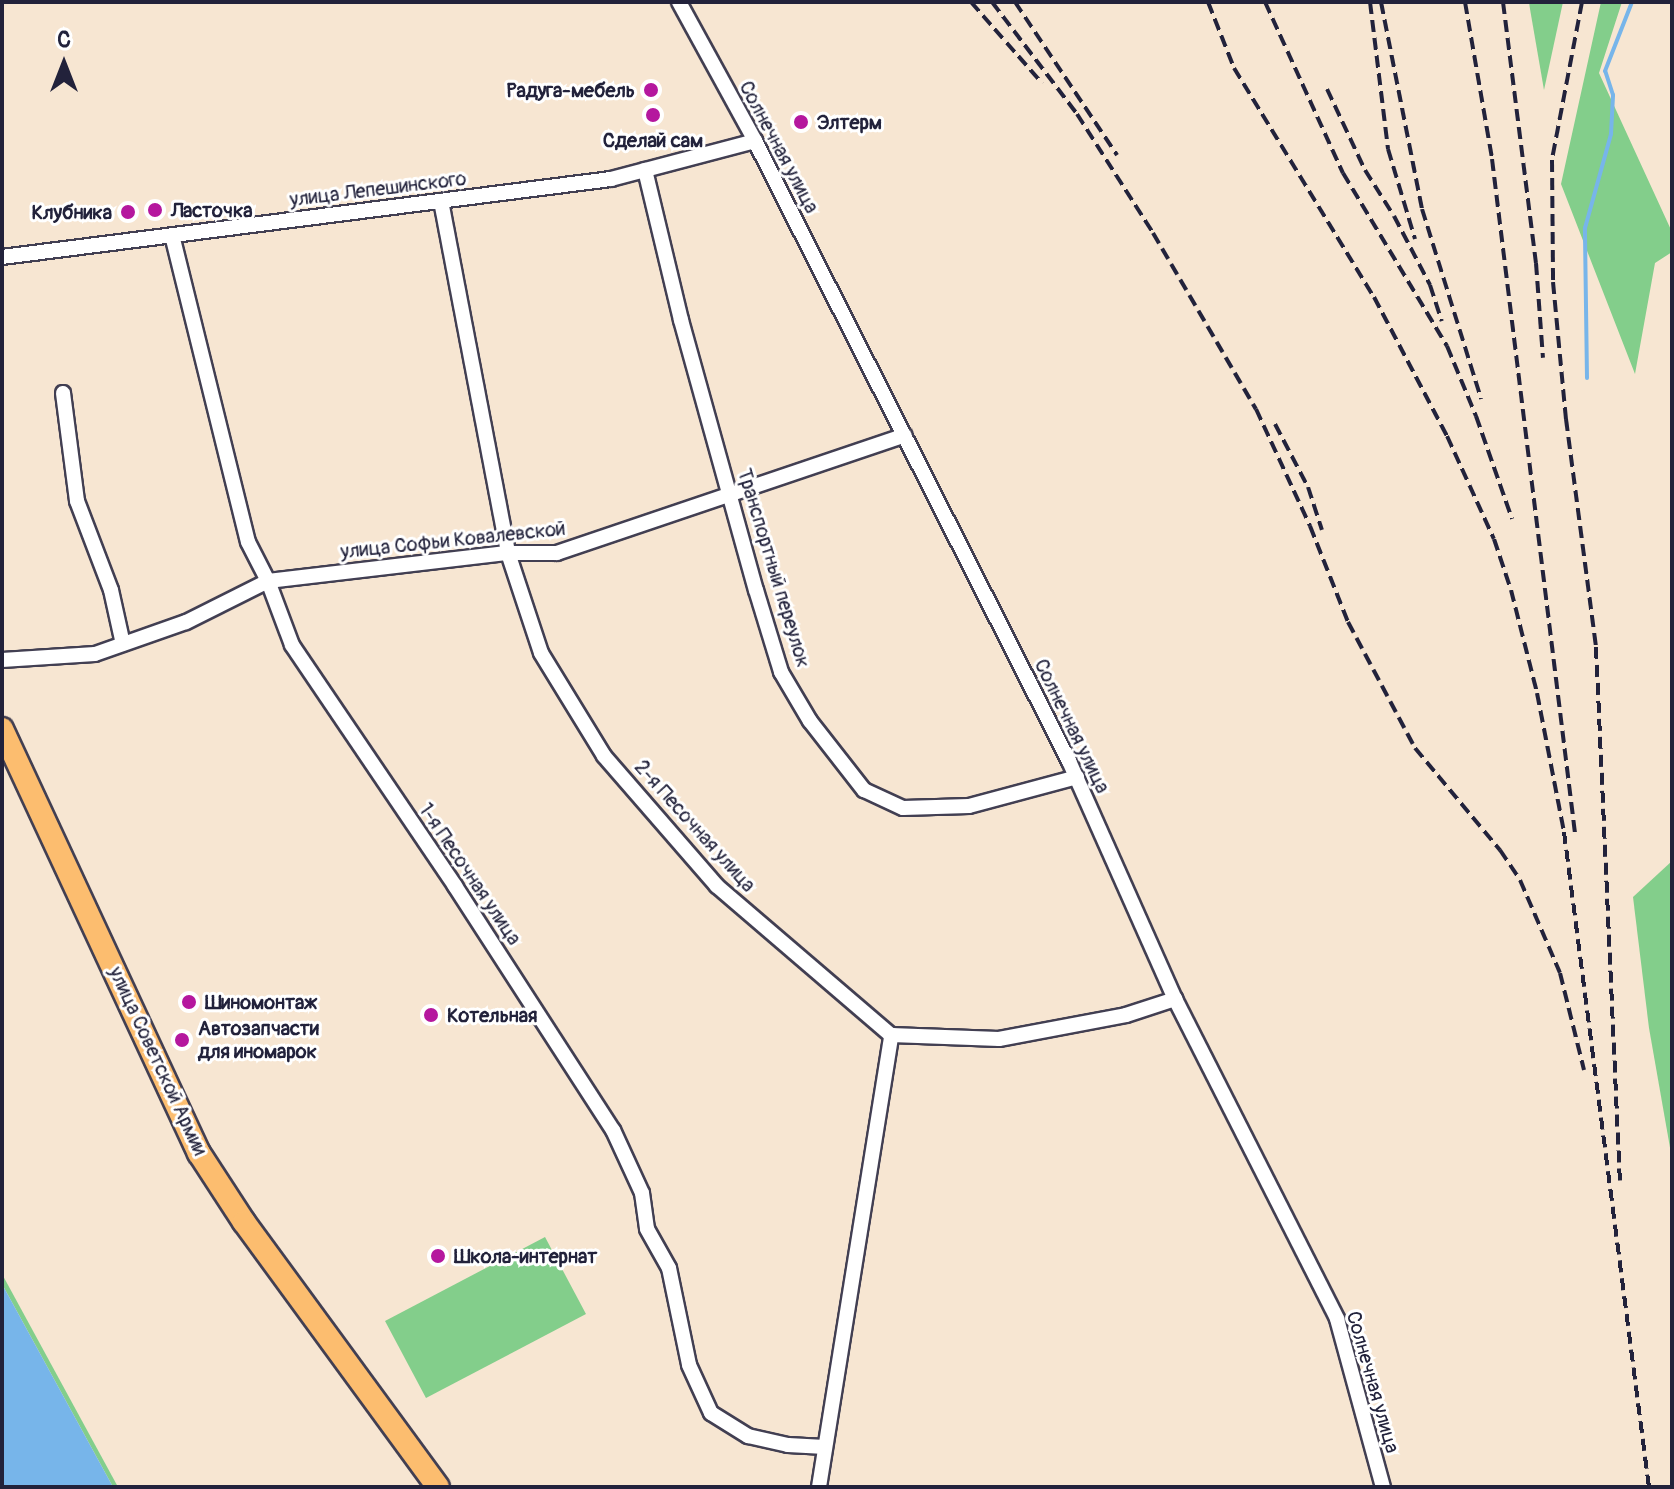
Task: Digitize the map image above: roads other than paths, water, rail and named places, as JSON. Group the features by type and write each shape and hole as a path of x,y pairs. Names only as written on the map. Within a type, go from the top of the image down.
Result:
{"main road":[{"name":"улица Советской Армии","path":"2,729 199,1153 244,1222 438,1487"}],"street":[{"name":"Солнечная улица","path":"679,2 755,141 1077,777 1175,999 1337,1319 1383,1487"},
{"name":"улица Лепешинского","path":"2,257 611,179 755,141"},
{"name":"Транспортный переулок","path":"645,170 681,320 781,672 810,721 864,790 903,808 969,806 1077,777"},
{"name":"2-я Песочная улица","path":"441,201 508,553 541,653 604,756 717,886 891,1035"},
{"name":"1-я Песочная улица","path":"172,235 248,542 268,581 292,645 451,879 613,1130 642,1193 647,1229 669,1268 689,1365 711,1413 748,1436 788,1445 825,1447"},
{"path":"63,393 77,501 111,590 123,644"},
{"name":"улица Софьи Ковалевской","path":"2,660 95,654 186,622 268,581 508,553 557,553 905,435"},
{"path":"819,1487 891,1035 999,1039 1126,1015 1175,999"}],"water":[{"path":"2,1284 113,1487 2,1487"}],"waterway":[{"path":"1587,378 1585,228 1611,134 1613,95 1605,71 1632,2"}],"railway":[{"path":"971,2 1042,83"},
{"path":"992,2 1077,114 1153,233 1256,409 1310,526 1348,622 1415,748 1500,850 1520,880 1560,973 1584,1070"},
{"path":"1015,2 1117,155"},
{"path":"1208,2 1234,68 1374,297 1447,436 1494,539 1511,590 1537,693 1564,832 1649,1487"},
{"path":"1265,2 1343,173 1447,346 1476,416 1512,519"},
{"path":"1370,2 1388,149 1415,239"},
{"path":"1381,2 1422,209 1481,399"},
{"path":"1465,2 1492,159 1575,833"},
{"path":"1503,2 1536,263 1543,358"},
{"path":"1582,2 1552,160 1553,282 1566,419 1596,647 1620,1184"},
{"path":"1327,89 1365,170 1394,216 1430,285 1442,321"},
{"path":"1275,424 1308,487 1322,530"}],"place":[{"name":"Радуга-мебель","path":"651,90"},
{"name":"Сделай сам","path":"653,115"},
{"name":"Элтерм","path":"801,122"},
{"name":"Ласточка","path":"155,210"},
{"name":"Клубника","path":"128,212"},
{"name":"Шиномонтаж","path":"189,1002"},
{"name":"Котельная","path":"431,1015"},
{"name":"Автозапчасти для иномарок","path":"182,1040"},
{"name":"Школа-интернат","path":"438,1256"}]}
